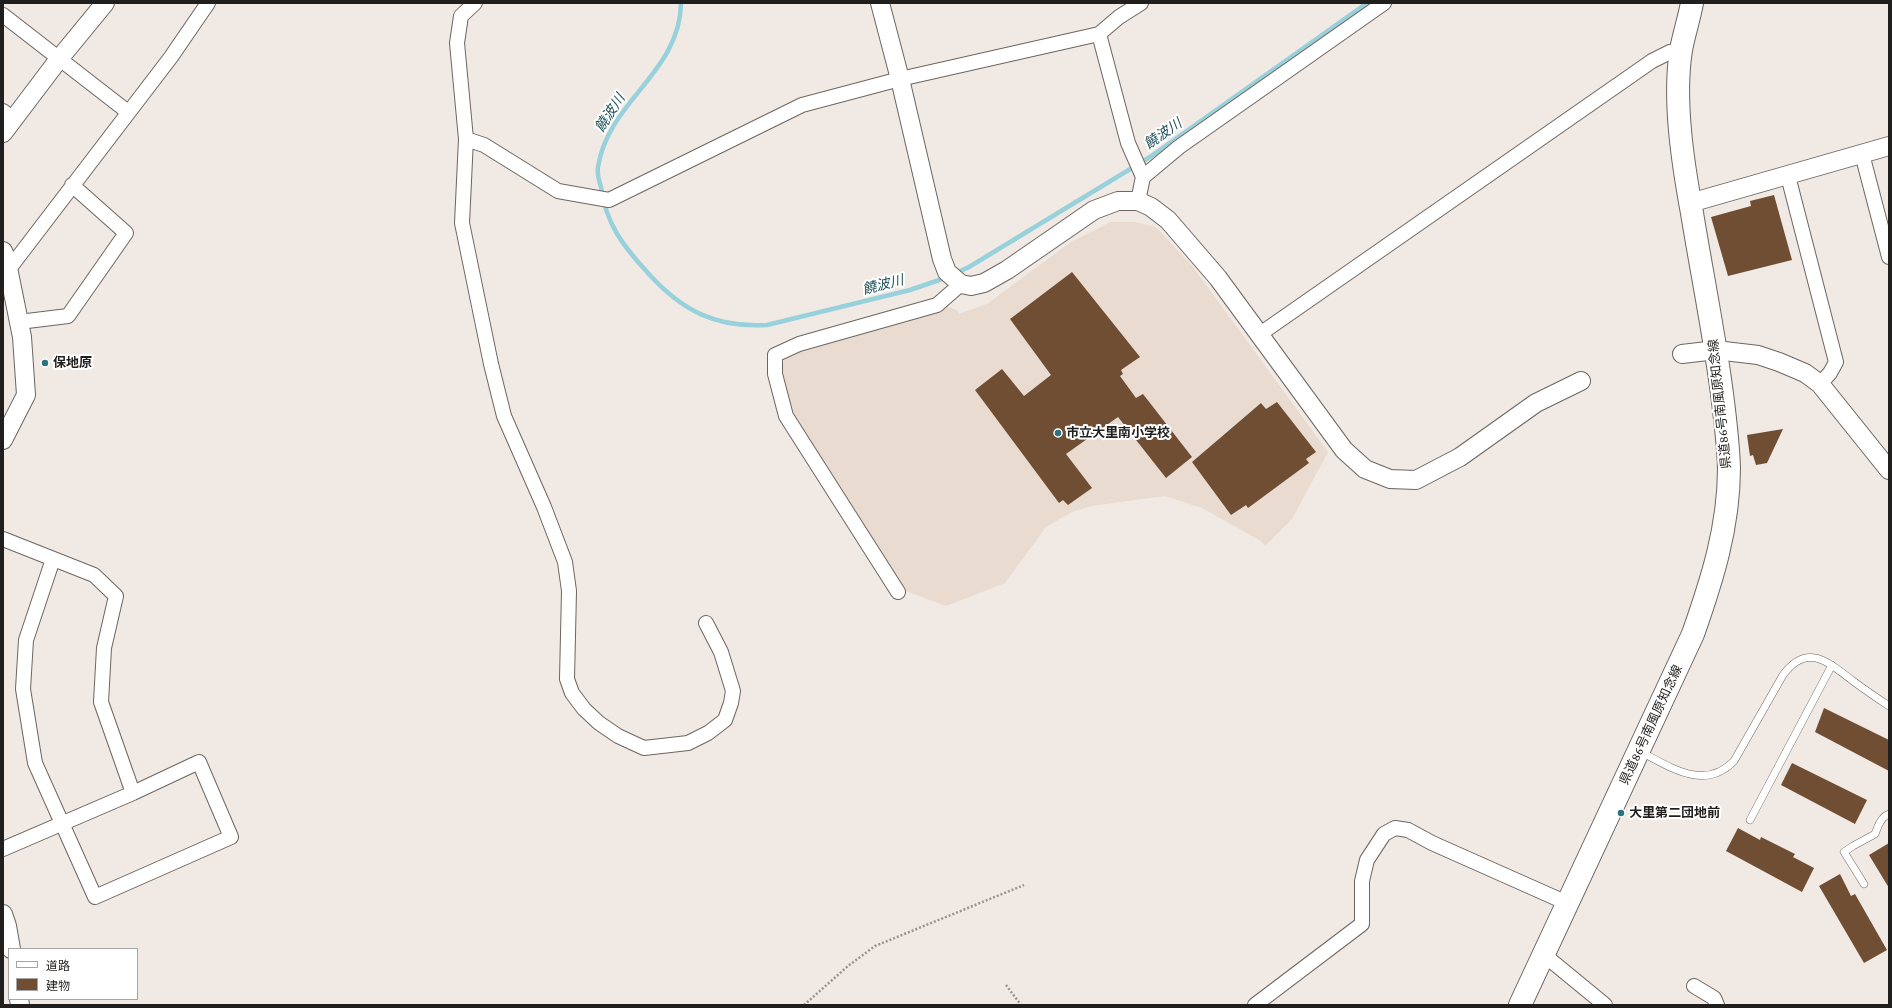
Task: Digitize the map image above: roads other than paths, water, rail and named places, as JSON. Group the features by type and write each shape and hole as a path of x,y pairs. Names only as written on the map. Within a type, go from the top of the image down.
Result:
{"main road":[{"name":"県道86号南風原知念線","path":"1520,1005 1693,634 1717,565 1724,522 1729,468 1726,431 1716,350 1690,204 1680,125 1679,88 1681,51 1692,3"}],"street":[{"path":"6,121 105,3"},
{"path":"8,269 171,57 208,3"},
{"path":"475,3 461,16 457,43 466,139 462,223 491,364 504,416 544,507 564,562 570,591 567,679 572,693 584,709 599,723 618,736 644,748 688,743 708,733 725,720 731,703 733,691 721,652 706,623"},
{"path":"880,3 900,79 942,259 947,272 961,284 971,286 984,283 1007,270 1094,210 1118,201 1138,201 1151,207 1168,220 1218,278 1344,450 1365,469 1390,479 1416,480 1460,457 1536,403 1581,381"},
{"path":"466,139 484,145 558,191 609,200 802,105 900,79 1099,34 1141,3"},
{"path":"1141,172 1384,3"},
{"path":"3,15 128,112"},
{"path":"1099,34 1128,143 1141,172 1138,201"},
{"path":"1260,334 1652,61 1670,52 1681,51"},
{"path":"1690,204 1889,146"},
{"path":"1862,154 1889,258"},
{"path":"1788,176 1836,362 1830,373 1820,384"},
{"path":"19,322 68,316 126,233 72,185"},
{"path":"3,251 22,337 26,395 3,440"},
{"path":"898,592 786,416 775,374 775,355 800,344 937,305 961,284"},
{"path":"1682,354 1716,350 1758,355 1805,373 1820,384 1889,470"},
{"path":"3,539 94,575 116,596 104,648 101,702 133,793"},
{"path":"3,849 62,824 133,793 200,762 231,837 95,897 62,824 35,763 23,689 26,640 53,559"},
{"path":"1255,1005 1362,924 1362,881 1367,860 1384,834 1395,828 1408,830 1432,843 1567,904"},
{"path":"3,914 7,926 11,948"},
{"path":"1544,954 1605,1005"},
{"path":"1694,986 1714,998 1717,1005"}],"lane":[{"path":"1639,751 1693,776 1717,774 1727,768 1734,761 1770,695 1790,665 1800,658 1811,657 1823,659 1889,706"},
{"path":"1750,820 1832,665"},
{"path":"1864,884 1844,852 1875,834 1879,824 1885,816 1889,814"}],"waterway":[{"name":"饒波川","path":"681,3 678,27 669,49 657,68 615,123 604,144 598,167 603,200 611,223 623,244 648,273 674,298 687,307 716,320 749,325 767,325 910,290 948,277"},
{"name":"饒波川","path":"954,274 969,267 1150,157 1367,3"}],"place":[{"name":"保地原","path":"45,363"},
{"name":"市立大里南小学校","path":"1058,433"},
{"name":"大里第二団地前","path":"1621,813"}]}
